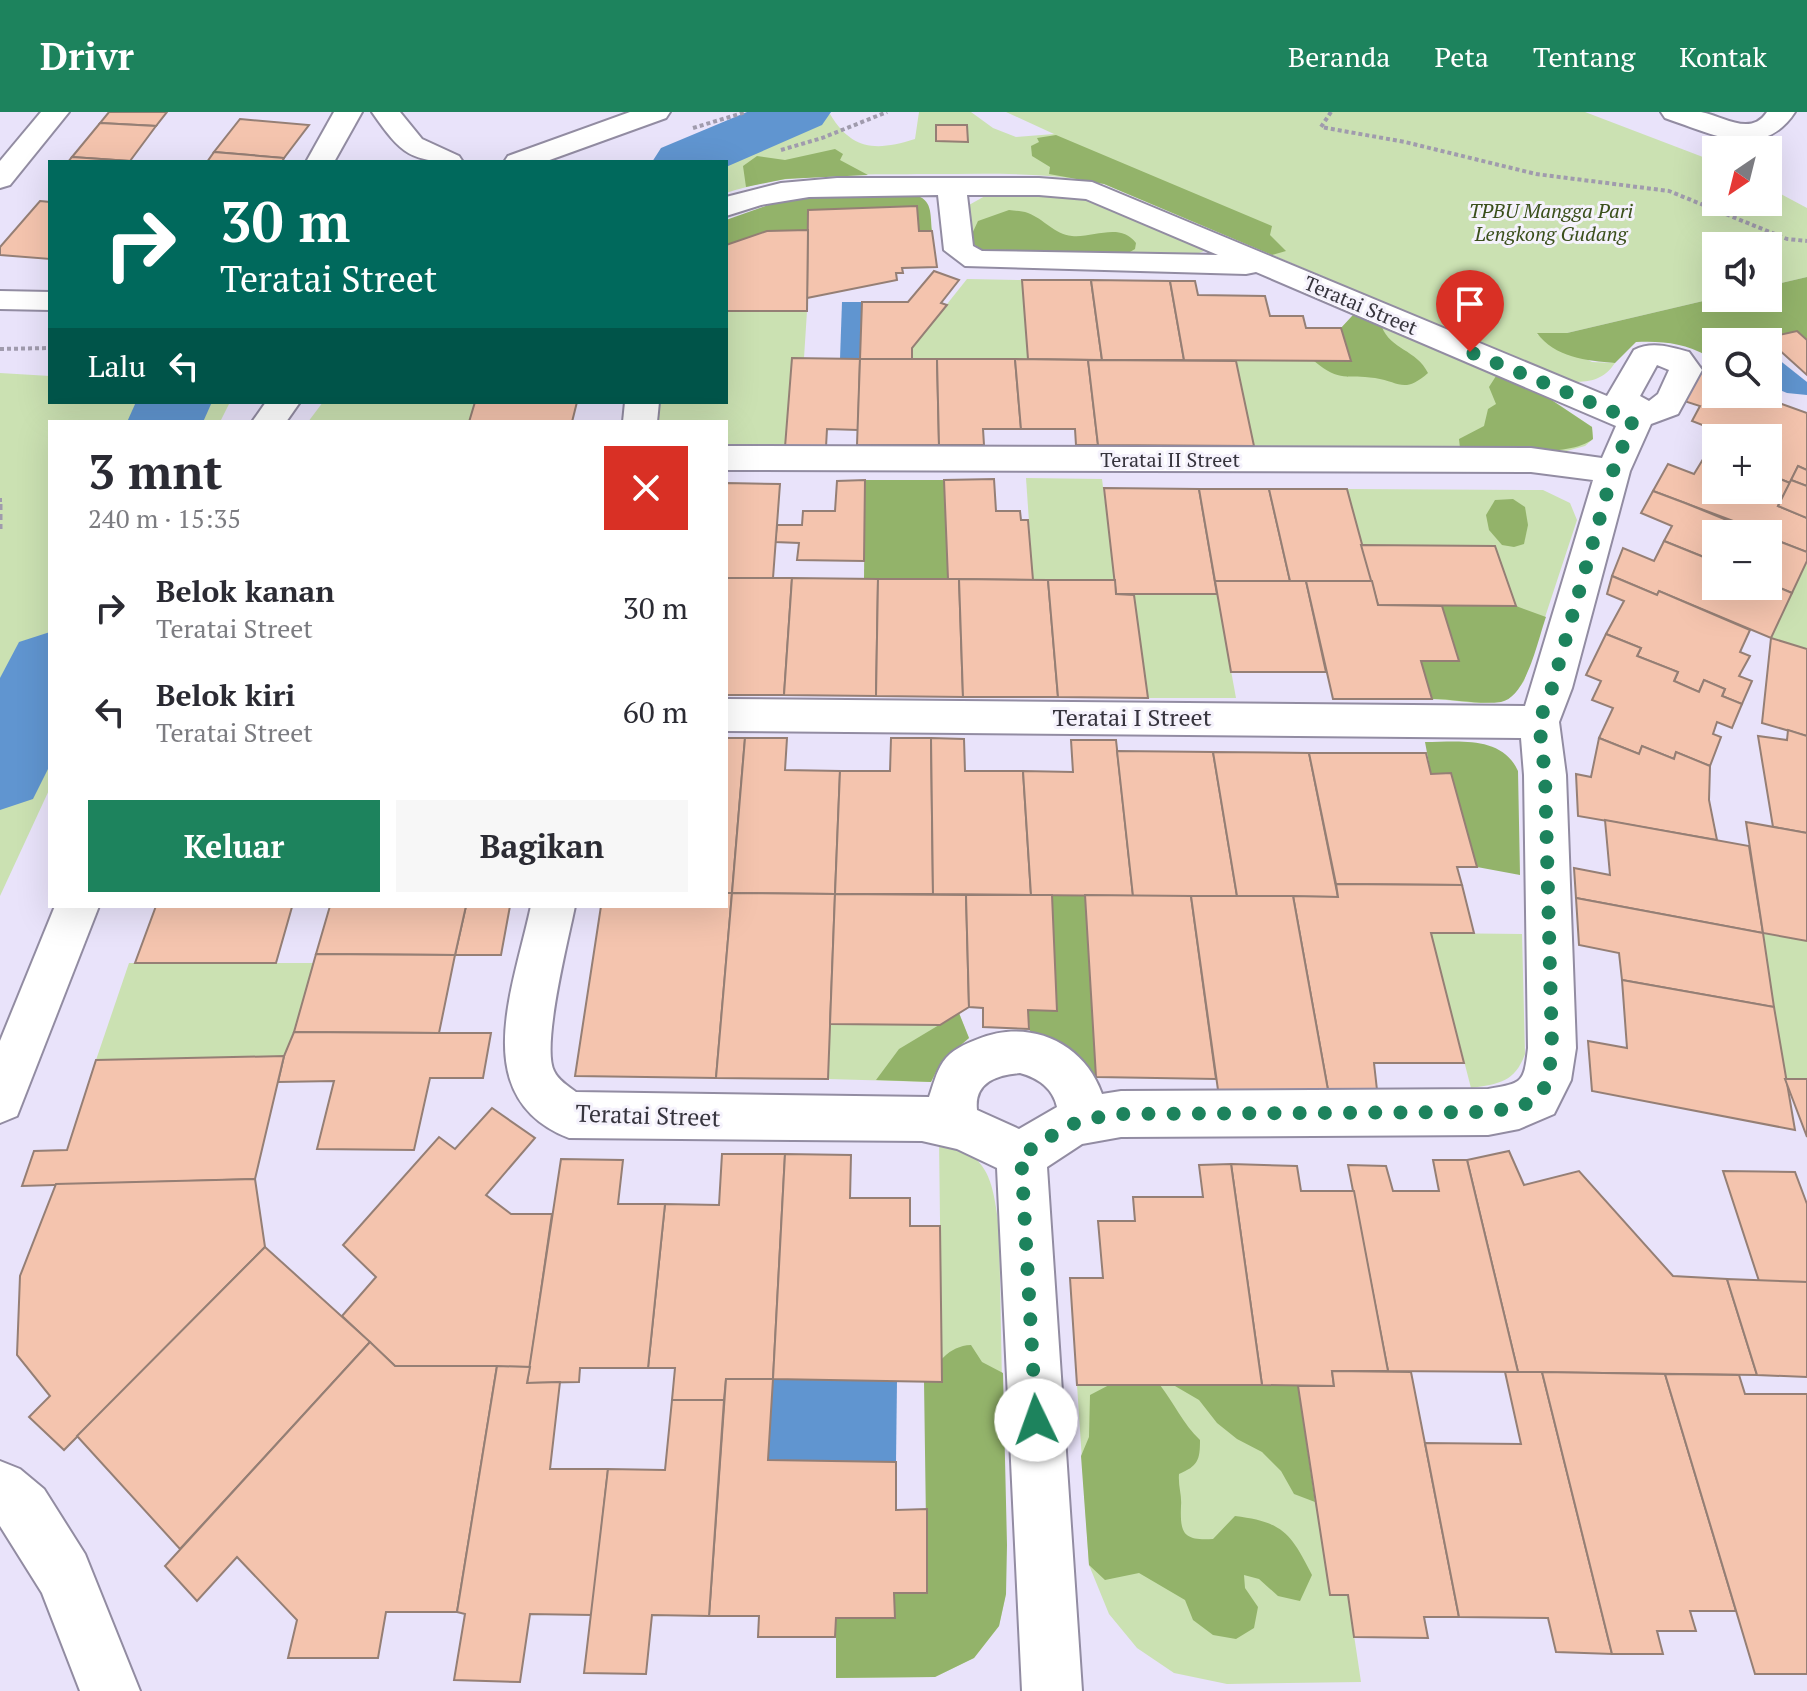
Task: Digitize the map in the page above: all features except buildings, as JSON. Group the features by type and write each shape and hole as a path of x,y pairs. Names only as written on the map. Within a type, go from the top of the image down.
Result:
{"street":[{"path":"0,179 55,112"},
{"path":"321,160 348,112"},
{"path":"386,112 412,145 445,160"},
{"path":"524,160 656,112"},
{"path":"1675,112 1744,133 1762,132 1776,124 1781,112"},
{"name":"Teratai Street","path":"553,908 527,1043 528,1069 549,1103 569,1115 922,1118 955,1125 1021,1154 1038,1147 1061,1129 1084,1120 1121,1114 1488,1112 1529,1105 1543,1093 1548,1079 1552,1048 1545,775 1539,722 1552,688 1613,471 1637,415 1092,191 1040,185 791,190 728,206"},
{"name":"Teratai Street","path":"951,187 959,250 976,260 1267,265"},
{"path":"0,300 48,301"},
{"name":"Teratai II Street","path":"728,458 1531,460 1613,471"},
{"name":"Teratai I Street","path":"728,715 1539,722"},
{"path":"0,1100 76,908"},
{"path":"955,1125 952,1101 956,1087 966,1072 995,1052 1016,1051 1037,1054 1057,1064 1074,1080 1084,1120"},
{"path":"1021,1154 1052,1691"},
{"path":"0,1489 24,1509 64,1575 110,1691"}],"path":[{"path":"781,150 822,138 887,112"},
{"path":"1331,112 1321,127 1405,142 1536,174 1669,191 1787,239 1807,241"},
{"path":"0,349 48,348"},
{"path":"0,498 0,529"}],"green space":[{"name":"TPBU Mangga Pari Lengkong Gudang","path":"919,112 971,112 993,128 1016,137 1054,134 1006,112 1585,112 1702,157 1702,216 1782,216 1782,195 1807,208 1807,277 1782,283 1782,232 1702,232 1702,301 1567,333 1537,334 1592,362 1615,363 1597,378 1573,382 1104,184 1016,174 851,175 775,181 728,192 728,160 719,160 830,114 847,135 866,145 915,139"},
{"path":"1056,135 1272,226 1270,235 1286,251 1272,255 1104,184 1049,174 1050,167 1032,156 1031,146 1039,142 1037,138"},
{"path":"835,149 843,154 840,160 868,175 785,179 746,187 743,166 757,156 785,160"},
{"path":"914,195 928,204 932,231 919,231 917,206 809,210 808,230 767,231 728,244 728,219 788,198"},
{"path":"985,196 1072,196 1095,200 1207,250 1194,255 1001,255 972,243 969,205"},
{"path":"1009,210 1028,213 1066,235 1122,233 1136,243 1135,249 1125,255 983,251 972,243 971,236 978,221"},
{"path":"1807,277 1807,340 1797,331 1782,335 1782,328 1702,328 1702,353 1673,344 1636,342 1615,363 1562,353 1537,333 1567,333 1702,301 1702,312 1782,312 1782,283"},
{"path":"967,279 1022,280 1028,359 912,359 912,348"},
{"path":"728,311 807,311 804,358 792,359 785,447 728,447 728,420 657,420 659,404 728,404"},
{"path":"1353,315 1550,399 1592,427 1593,439 1585,446 1563,452 1254,446 1236,361 1350,361 1341,328"},
{"path":"1353,315 1382,327 1391,340 1417,359 1428,373 1413,383 1402,385 1375,378 1338,375 1314,361 1351,361 1341,328"},
{"path":"0,373 48,376 48,404 229,404 221,420 48,420 48,792 0,896"},
{"path":"1496,376 1550,399 1592,427 1593,439 1582,445 1549,451 1460,448 1459,439 1484,426 1488,409 1496,404 1489,387"},
{"path":"322,404 474,404 470,420 310,420"},
{"path":"1026,478 1102,479 1115,580 1033,580"},
{"path":"865,480 944,480 948,579 864,579"},
{"path":"1347,489 1543,490 1570,503 1577,520 1524,681 1515,691 1505,698 1483,703 1432,699 1421,661 1459,661 1442,606 1516,606 1361,545"},
{"path":"1513,499 1525,507 1528,525 1524,544 1514,547 1502,545 1489,530 1486,515 1495,500"},
{"path":"1807,564 1807,649 1771,638"},
{"path":"1217,594 1236,698 1148,698 1134,595"},
{"path":"1442,606 1516,606 1546,617 1525,679 1510,698 1493,703 1432,699 1421,661 1459,661"},
{"path":"1425,742 1478,743 1501,751 1511,759 1518,771 1520,875 1477,867 1451,774 1431,774"},
{"path":"1052,895 1085,895 1096,1077 1066,1051 1030,1033 1028,1010 1057,1010"},
{"path":"1431,933 1522,934 1525,1054 1516,1071 1505,1080 1471,1088"},
{"path":"1763,933 1807,941 1807,1079 1785,1079"},
{"path":"129,963 314,963 284,1056 96,1060"},
{"path":"959,1013 969,1038 941,1062 931,1082 828,1079 830,1024 940,1025"},
{"path":"959,1013 969,1038 941,1062 931,1082 876,1080 899,1049"},
{"path":"939,1139 969,1153 986,1171 999,1226 1006,1594 999,1626 974,1658 935,1677 836,1678 894,1618 927,1593 927,1509 942,1381"},
{"path":"971,1345 982,1362 1003,1373 1007,1545 1006,1594 999,1626 974,1658 935,1677 836,1678 836,1618 895,1617 894,1593 927,1593 924,1381 950,1352"},
{"path":"1111,1384 1160,1385 1200,1440 1197,1462 1179,1474 1181,1523 1185,1533 1189,1537 1213,1539 1235,1516 1275,1526 1298,1549 1312,1575 1300,1601 1278,1596 1259,1579 1244,1575 1245,1588 1258,1607 1254,1628 1236,1639 1213,1635 1193,1620 1185,1600 1139,1573 1105,1580 1089,1565 1081,1456 1089,1437 1090,1395"},
{"path":"1077,1385 1298,1386 1330,1595 1348,1595 1361,1682 1227,1684 1174,1673 1137,1648 1109,1614 1089,1565"},
{"path":"1175,1386 1298,1386 1315,1502 1294,1494 1281,1471 1262,1452 1237,1439 1217,1423 1199,1400"}],"water":[{"path":"842,302 862,302 860,359 840,359"},
{"path":"1782,362 1807,382 1807,395 1782,391"},
{"path":"773,1379 897,1381 896,1462 768,1460"}],"waterway":[{"path":"689,160 800,112"},
{"path":"166,420 173,404"},
{"path":"0,772 48,670"}],"route":[{"path":"1036,1420 1021,1154 1038,1147 1061,1129 1084,1120 1121,1114 1488,1112 1529,1105 1543,1093 1552,1048 1545,775 1539,722 1552,688 1613,471 1633,420 1470,352"}]}
